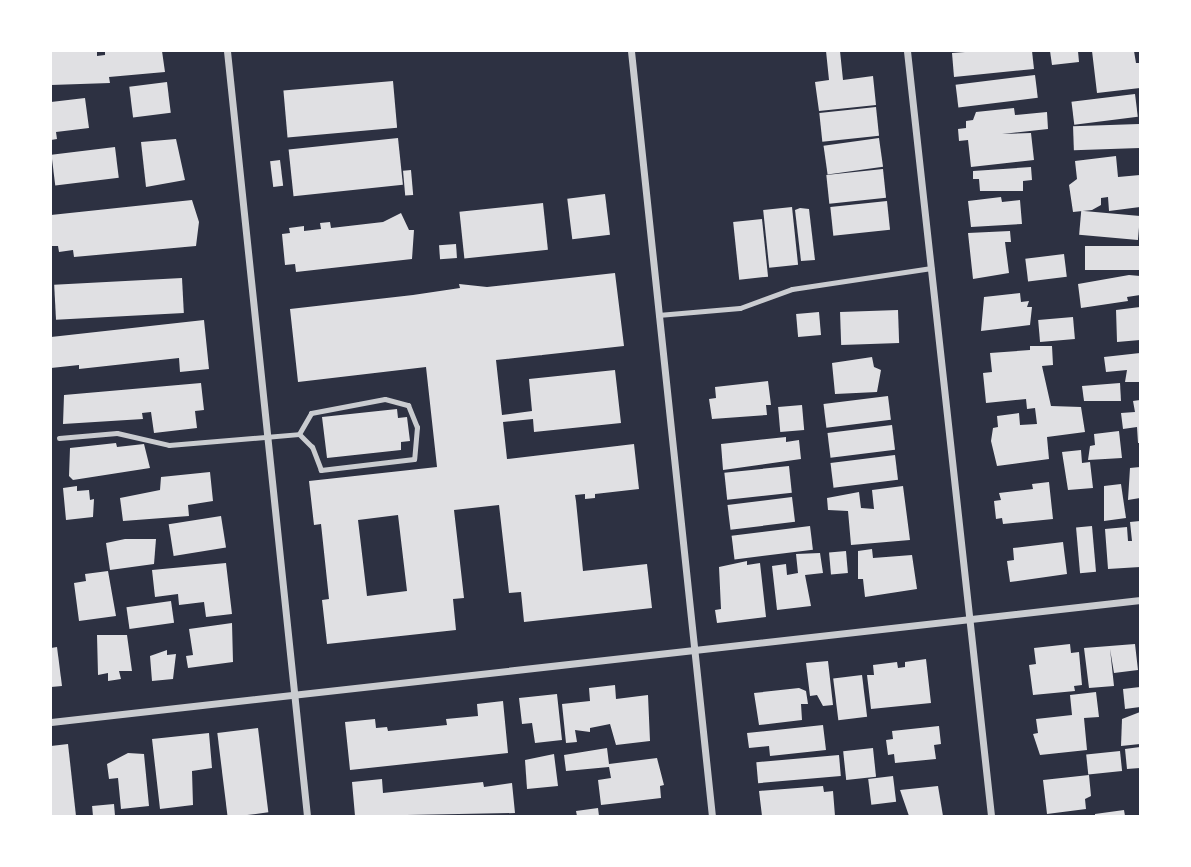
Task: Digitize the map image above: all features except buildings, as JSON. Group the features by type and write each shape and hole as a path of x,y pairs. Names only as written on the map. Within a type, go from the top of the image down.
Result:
{"street":[{"path":"227,51 307,816"},
{"path":"631,51 712,816"},
{"path":"907,51 991,816"},
{"path":"51,722 1140,600"}],"lane":[{"path":"658,315 740,309 792,289 931,268"},
{"path":"59,438 117,433 169,445 267,434 299,434 312,447 321,470 414,459 417,427 408,405 385,399 311,413 299,434"}]}
